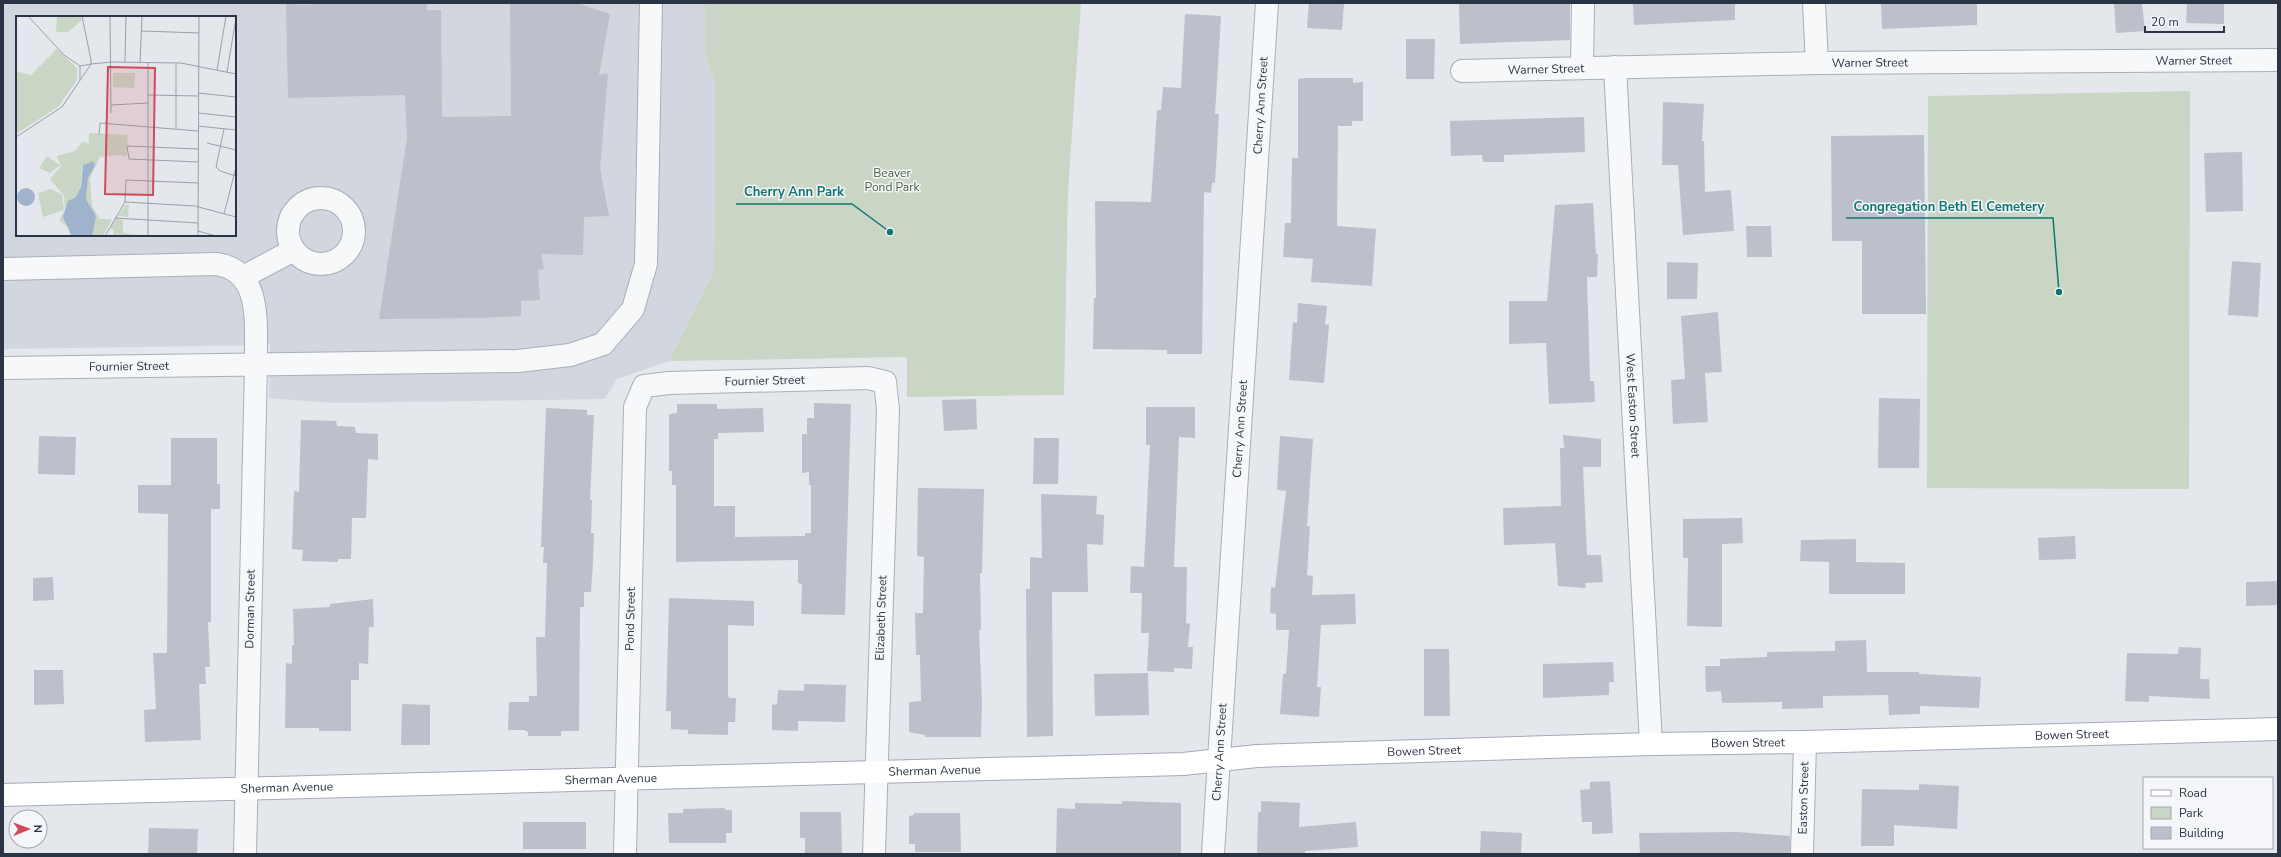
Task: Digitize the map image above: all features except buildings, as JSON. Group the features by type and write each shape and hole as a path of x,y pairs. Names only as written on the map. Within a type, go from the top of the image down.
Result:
{"main road":[{"name":"Bowen Street","path":"1218,761 1257,756 1651,744 1804,742 2278,729"},
{"name":"Sherman Avenue","path":"3,795 1183,764 1218,761"}],"street":[{"name":"Fournier Street","path":"3,368 256,363 518,361 570,355 603,344 633,309 646,264 651,3"},
{"name":"Cherry Ann Street","path":"1213,854 1267,3"},
{"path":"1582,67 1583,3"},
{"path":"1814,3 1817,63"},
{"name":"Warner Street","path":"1462,71 1582,67 1817,63 2278,60"},
{"name":"West Easton Street","path":"1614,67 1651,744"},
{"path":"3,270 216,264 230,268 243,277 294,250"},
{"name":"Dorman Street","path":"243,277 253,294 256,363 245,854"},
{"name":"Fournier Street","path":"644,386 669,383 868,378 885,382"},
{"name":"Elizabeth Street","path":"874,854 888,409 885,382"},
{"name":"Pond Street","path":"625,854 635,407 644,386"},
{"name":"Easton Street","path":"1802,854 1804,742"}],"shaded area":[{"path":"3,3 705,3 705,51 715,85 714,272 669,361 617,379 605,399 333,403 269,398 270,345 3,349"}],"green space":[{"name":"Beaver Pond Park","path":"705,3 1081,3 1068,191 1064,395 907,397 907,357 669,361 714,272 715,85 705,51"},
{"path":"2190,91 2189,489 1927,488 1928,96"}],"place":[{"name":"Cherry Ann Park","path":"890,232"},
{"name":"Congregation Beth El Cemetery","path":"2059,292"}]}
